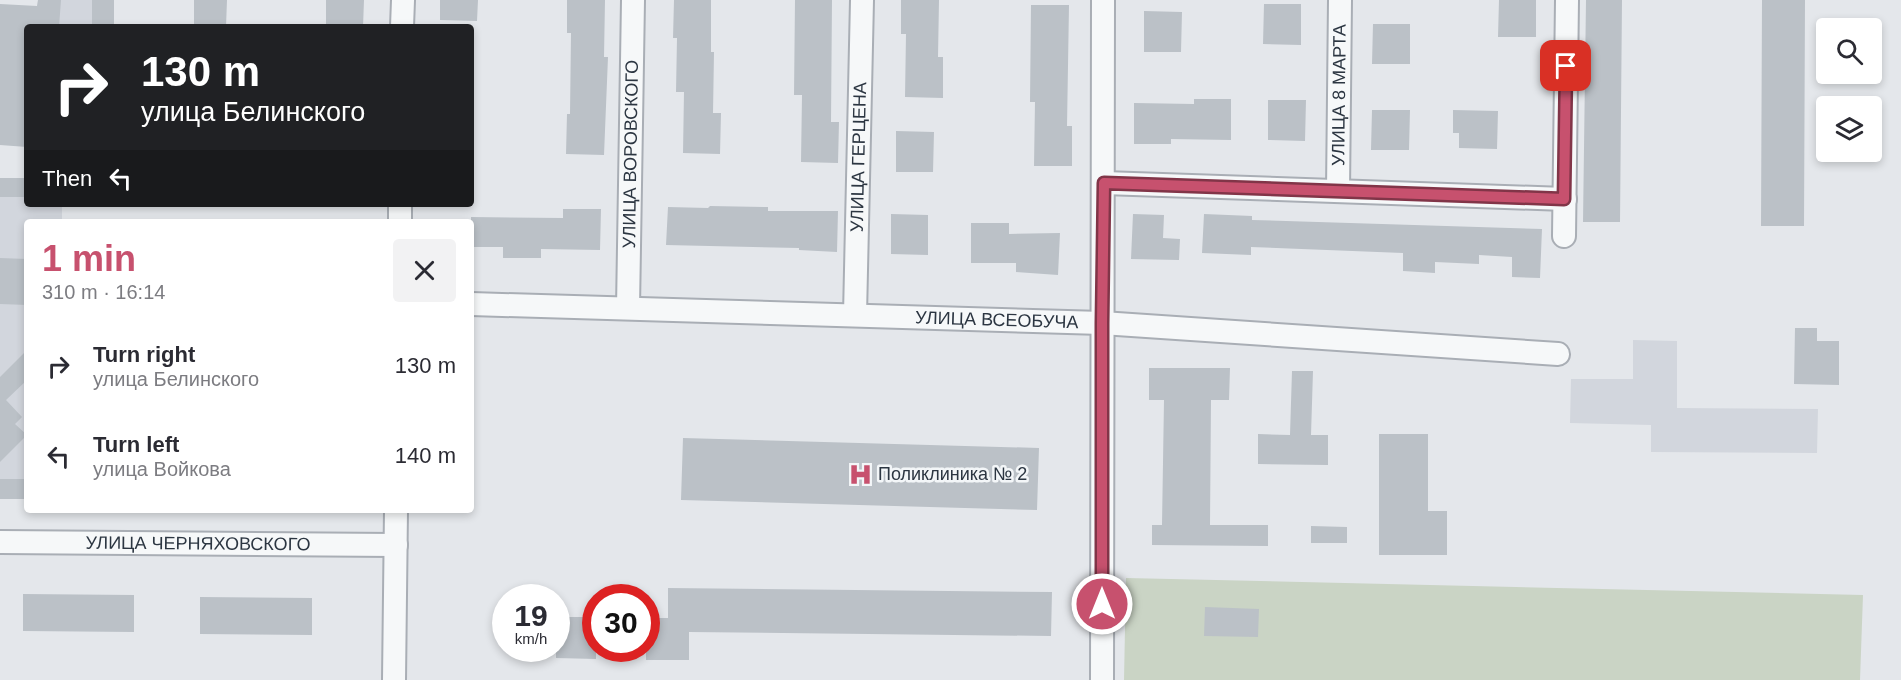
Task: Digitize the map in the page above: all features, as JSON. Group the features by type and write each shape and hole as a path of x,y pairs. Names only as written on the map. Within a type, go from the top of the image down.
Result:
{"street":[{"path":"402,24 403,0"},
{"name":"УЛИЦА ВОРОВСКОГО","path":"628,308 633,0"},
{"name":"УЛИЦА ГЕРЦЕНА","path":"855,315 862,0"},
{"path":"1102,680 1103,0"},
{"name":"УЛИЦА 8 МАРТА","path":"1338,191 1340,0"},
{"path":"1564,236 1567,0"},
{"path":"1104,183 1564,199"},
{"name":"УЛИЦА ВСЕОБУЧА","path":"474,304 1102,323 1558,354"},
{"path":"394,680 396,513"},
{"name":"УЛИЦА ЧЕРНЯХОВСКОГО","path":"0,542 396,545"}],"shaded area":[{"path":"38,0 114,0 114,24 36,24"},
{"path":"0,178 24,178 24,207 62,207 62,219 24,219 24,499 0,499"},
{"path":"1633,340 1677,341 1677,408 1818,409 1817,453 1651,452 1651,425 1570,423 1571,379 1633,379"}],"green space":[{"path":"1126,578 1863,595 1860,680 1124,680"}],"building":[{"path":"38,0 61,0 59,24 24,24 24,147 0,145 0,4 37,6"},
{"path":"92,0 114,0 114,24 92,24"},
{"path":"194,0 227,0 226,24 194,24"},
{"path":"326,0 364,0 363,24 326,24"},
{"path":"440,0 478,0 477,21 440,20"},
{"path":"567,0 605,0 604,57 608,57 604,155 566,154 567,114 570,114 571,33 567,33"},
{"path":"674,0 711,0 711,52 714,52 713,113 721,113 720,154 683,153 684,92 676,92 677,38 673,38"},
{"path":"795,0 832,0 831,122 839,122 838,163 801,162 802,95 794,95"},
{"path":"901,0 939,0 938,57 943,57 943,98 905,97 906,34 901,34"},
{"path":"1499,0 1536,0 1536,37 1498,37"},
{"path":"1586,0 1622,0 1620,222 1583,222"},
{"path":"1762,0 1805,0 1804,226 1761,226"},
{"path":"1264,4 1301,4 1301,45 1263,44"},
{"path":"1031,5 1069,5 1067,126 1072,126 1072,166 1034,166 1035,102 1030,102"},
{"path":"1144,11 1182,12 1181,52 1144,52"},
{"path":"1373,24 1410,24 1410,64 1372,64"},
{"path":"1194,99 1231,99 1231,140 1171,139 1171,144 1134,144 1134,103 1194,104"},
{"path":"1268,100 1306,100 1305,141 1268,140"},
{"path":"1372,110 1410,110 1409,150 1371,150"},
{"path":"1453,110 1498,111 1497,149 1459,148 1459,133 1453,133"},
{"path":"896,131 934,132 933,172 896,172"},
{"path":"0,178 24,178 24,197 0,197"},
{"path":"710,206 768,207 768,211 838,211 837,252 799,250 799,248 666,245 668,207 708,208"},
{"path":"563,209 601,209 600,250 541,249 541,258 503,258 503,247 474,247 474,219 471,217 563,218"},
{"path":"891,214 928,215 928,255 891,254"},
{"path":"1133,214 1164,215 1163,238 1180,239 1179,260 1131,259"},
{"path":"1204,214 1252,216 1252,220 1542,229 1540,278 1512,277 1512,257 1479,255 1479,264 1435,262 1435,273 1403,271 1403,253 1251,247 1251,255 1202,253"},
{"path":"971,223 1009,223 1009,234 1060,233 1058,275 1016,272 1016,263 971,263"},
{"path":"0,258 24,259 24,305 0,304"},
{"path":"1795,328 1817,328 1817,341 1839,341 1839,385 1794,384"},
{"path":"24,353 24,383 6,400 22,417 15,424 24,432 24,438 0,462 0,377"},
{"path":"1149,368 1230,368 1229,400 1211,400 1210,525 1268,525 1268,546 1152,545 1152,525 1162,525 1164,400 1149,400"},
{"path":"1292,371 1313,371 1311,435 1328,435 1328,465 1258,464 1258,434 1290,435"},
{"path":"1379,434 1428,434 1428,511 1447,511 1447,555 1379,555"},
{"name":"Поликлиника № 2","path":"683,438 1039,448 1037,510 681,500"},
{"path":"0,479 24,479 24,499 0,499"},
{"path":"1311,526 1347,527 1347,543 1311,543"},
{"path":"668,588 1052,592 1051,636 689,632 689,660 660,660 660,618 668,618"},
{"path":"23,594 134,595 134,632 23,631"},
{"path":"200,597 312,598 312,635 200,634"},
{"path":"1205,607 1259,609 1258,637 1204,636"},
{"path":"570,617 582,617 582,659 570,658"}],"place":[{"name":"Поликлиника № 2","path":"860,474"}],"route":[{"path":"1102,604 1104,183 1564,199 1566,66"}]}
